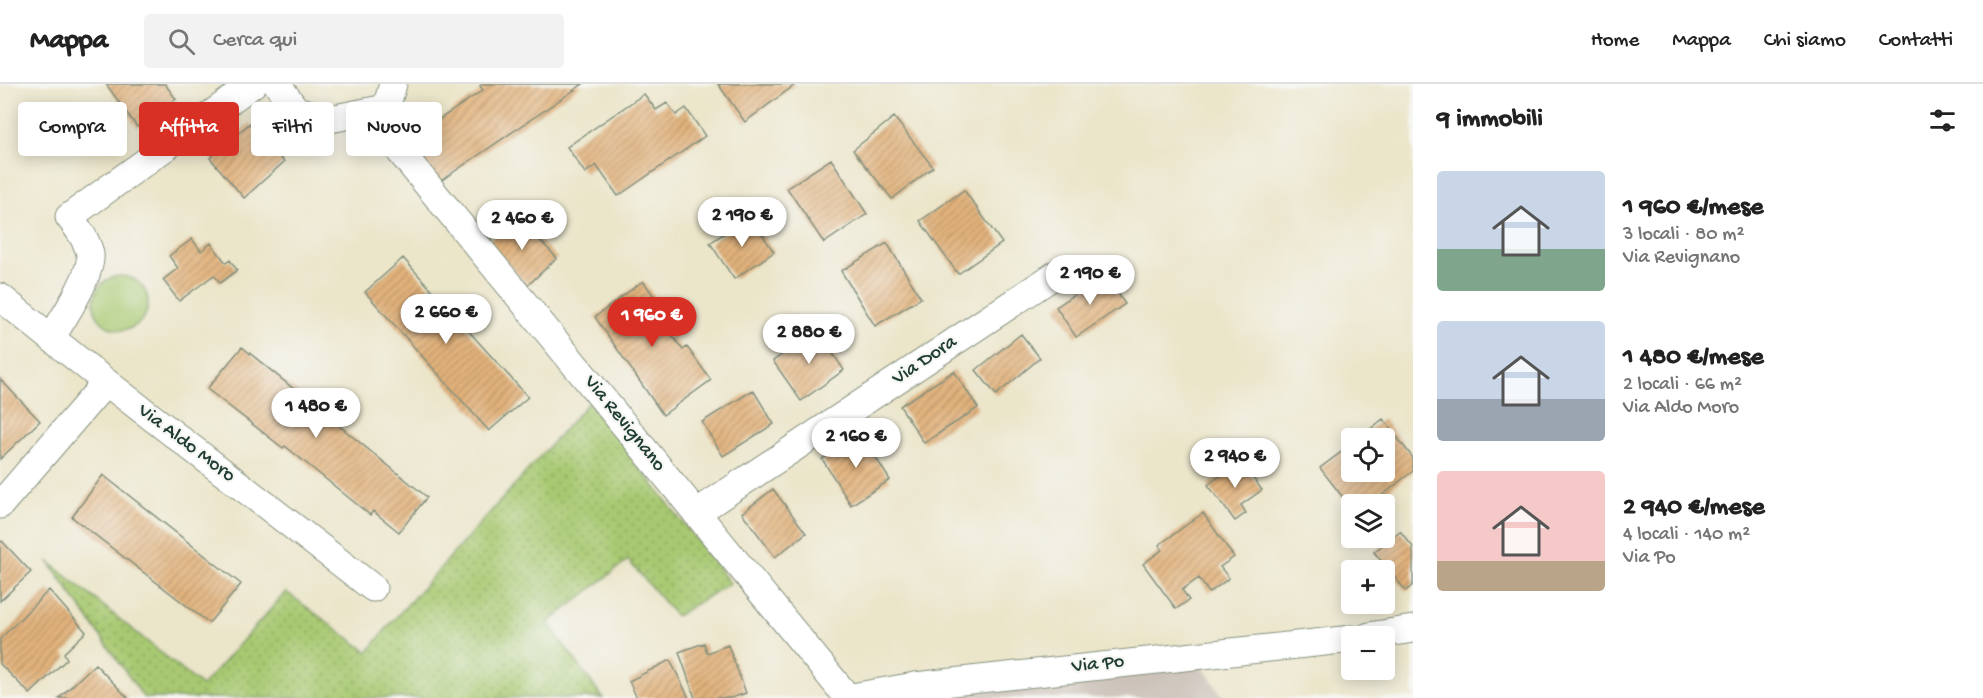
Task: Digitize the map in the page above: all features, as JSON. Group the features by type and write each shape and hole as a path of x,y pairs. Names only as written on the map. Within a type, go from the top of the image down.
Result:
{"street":[{"path":"51,338 80,289 90,255 82,233 69,217 253,84"},
{"path":"278,84 296,110 330,119 390,96"},
{"name":"Via Revignano","path":"390,96 389,138 847,698"},
{"name":"Via Dora","path":"696,513 1064,269"},
{"name":"Via Aldo Moro","path":"0,297 106,382 373,588"},
{"path":"0,505 106,382"},
{"path":"1395,632 1413,629"},
{"name":"Via Po","path":"847,698 926,684 1341,640"}],"shaded area":[{"path":"1200,663 1224,698 928,698"}],"green space":[{"path":"121,276 131,278 140,284 146,293 148,303 146,313 140,322 131,328 121,330 111,328 102,322 96,313 94,303 96,293 102,284 111,278"},
{"path":"589,402 730,583 676,616 628,560 548,623 603,698 144,698 48,561 202,686 286,592 368,652 391,623"}],"building":[{"path":"106,84 165,84 176,99 172,102 139,102 139,126 137,127 127,113 127,102 119,102"},
{"path":"483,84 583,84 436,184 417,156 442,156 442,118 483,90 480,86"},
{"path":"718,84 796,84 745,122"},
{"path":"644,94 656,110 667,103 676,115 686,108 705,136 618,196 596,165 585,173 567,147"},
{"path":"894,117 933,167 892,199 853,150"},
{"path":"250,123 251,156 279,156 284,162 244,198 210,158 212,156 239,156 239,133"},
{"path":"831,159 867,214 824,243 787,188"},
{"path":"964,190 1002,243 958,274 920,221"},
{"path":"516,216 557,258 528,285 487,243"},
{"path":"750,216 774,252 734,279 710,243"},
{"path":"192,239 201,251 211,243 226,263 230,260 237,270 220,283 214,275 179,301 163,280 178,268 169,256"},
{"path":"887,243 921,298 875,326 841,271"},
{"path":"403,258 528,397 489,431 365,292"},
{"path":"1105,274 1125,304 1076,337 1056,307"},
{"path":"643,281 668,315 661,320 683,350 687,347 711,380 663,415 595,317"},
{"path":"817,330 844,370 801,401 773,361"},
{"path":"1021,334 1040,358 996,395 976,370"},
{"path":"242,347 427,497 399,532 373,511 370,515 285,446 283,448 207,389"},
{"path":"954,371 978,408 924,443 900,406"},
{"path":"0,379 40,421 0,459"},
{"path":"753,390 774,424 723,456 702,422"},
{"path":"1383,419 1390,428 1372,428"},
{"path":"861,434 890,480 851,505 822,459"},
{"path":"1395,435 1413,458 1413,471 1384,494 1341,495 1320,468 1341,452 1341,482 1395,482"},
{"path":"1240,461 1262,490 1241,505 1246,513 1235,521 1208,485"},
{"path":"103,475 241,584 209,623 72,517"},
{"path":"773,489 806,533 775,557 742,513"},
{"path":"1203,513 1234,557 1220,567 1229,578 1209,593 1199,578 1182,590 1189,600 1176,609 1143,564 1162,550 1159,545"},
{"path":"1400,531 1413,547 1413,585 1406,591 1395,578 1395,560 1381,560 1374,552 1379,548 1395,548 1395,535"},
{"path":"2,541 31,572 0,601 0,543"},
{"path":"49,590 86,632 64,653 67,659 30,694 0,664 0,639"},
{"path":"704,643 707,653 728,645 746,693 731,698 695,698 679,652"},
{"path":"670,660 689,698 637,698 629,681"},
{"path":"95,664 128,698 59,698"}]}
